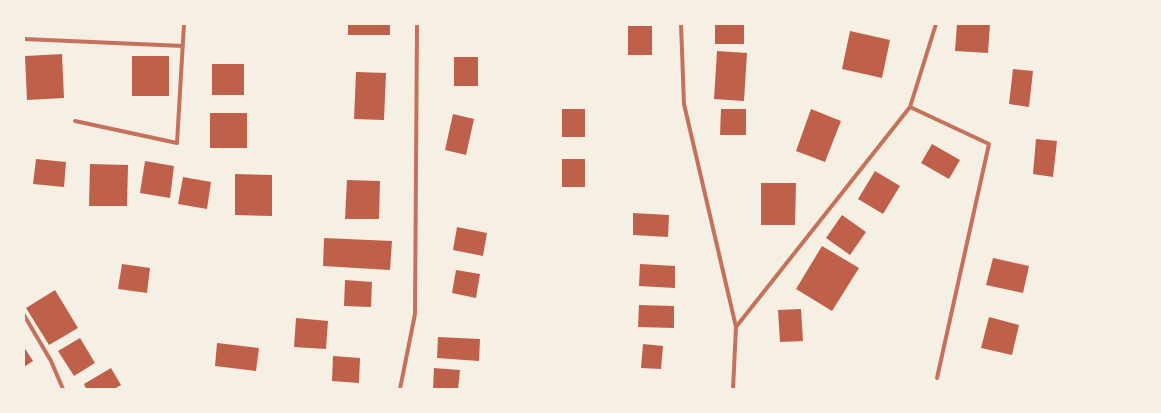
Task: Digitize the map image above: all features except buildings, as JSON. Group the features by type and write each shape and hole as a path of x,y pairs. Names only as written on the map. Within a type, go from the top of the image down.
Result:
{"street":[{"path":"75,122 177,143 184,24"},
{"path":"400,389 415,314 417,24"},
{"path":"681,24 684,104 736,327 733,389"},
{"path":"736,327 910,107 936,24"},
{"path":"24,39 183,46"},
{"path":"910,107 988,144 937,378"},
{"path":"24,315 51,361 63,389"}]}
